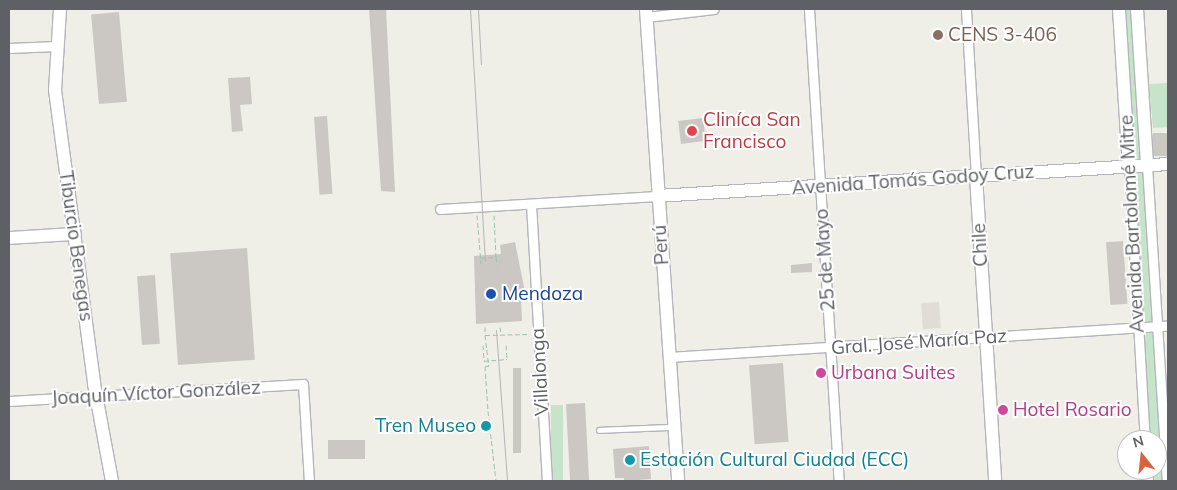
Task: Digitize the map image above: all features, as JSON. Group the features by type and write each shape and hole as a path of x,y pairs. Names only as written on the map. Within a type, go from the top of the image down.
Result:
{"street":[{"name":"Tiburcio Benegas","path":"60,9 55,90 96,396 112,481"},
{"path":"646,13 714,9"},
{"name":"25 de Mayo","path":"809,9 839,481"},
{"name":"Chile","path":"966,9 995,481"},
{"name":"Avenida Bartolomé Mitre","path":"1120,9 1144,430"},
{"name":"Avenida Bartolomé Mitre","path":"1138,9 1167,481"},
{"name":"Perú","path":"646,13 678,481"},
{"path":"9,48 57,46"},
{"name":"Avenida Tomás Godoy Cruz","path":"658,196 1168,164"},
{"path":"440,209 658,196"},
{"name":"Villalonga","path":"530,204 547,481"},
{"path":"9,238 75,234"},
{"name":"Gral. José María Paz","path":"670,357 1168,326"},
{"name":"Joaquín Víctor González","path":"9,401 303,384 309,481"}],"lane":[{"path":"599,430 674,426"}],"path":[{"path":"492,206 497,265"},
{"path":"476,207 481,264"},
{"path":"480,258 496,257"},
{"path":"485,327 489,366 485,366 488,411 496,481"},
{"path":"500,327 501,335"},
{"path":"485,335 538,334"},
{"path":"483,345 484,361 507,359 506,345"}],"shaded area":[{"path":"939,302 941,328 923,329 921,303"}],"green space":[{"path":"1119,9 1137,9 1164,430 1144,430"},
{"path":"1168,83 1168,127 1153,128 1149,84"},
{"path":"551,405 563,405 563,481 551,481"},
{"path":"1148,480 1167,481 1148,481"}],"building":[{"path":"369,9 386,9 395,192 381,191"},
{"path":"119,12 127,102 99,104 91,14"},
{"path":"250,77 252,104 240,105 243,131 232,132 228,78"},
{"path":"327,116 332,194 319,195 314,117"},
{"name":"Cliníca San Francisco","path":"703,118 706,141 681,144 678,121"},
{"path":"1153,133 1168,133 1168,156 1153,156"},
{"path":"1123,241 1127,304 1110,305 1106,242"},
{"path":"515,242 526,297 521,298 522,321 476,324 474,256 501,254 500,245"},
{"path":"247,248 255,360 178,365 170,253"},
{"path":"812,263 812,272 791,273 791,265"},
{"path":"155,275 160,344 142,345 137,276"},
{"path":"783,363 789,442 755,444 749,365"},
{"path":"513,368 521,368 521,453 513,453"},
{"path":"585,403 589,481 570,481 566,404"},
{"path":"328,440 365,440 365,459 328,459"},
{"name":"Estación Cultural Ciudad (ECC)","path":"649,446 651,479 624,481 624,478 615,478 613,449"}],"tram line":[{"path":"470,9 485,261"},
{"path":"478,9 481,64"},
{"path":"496,330 507,481"}],"place":[{"name":"CENS 3-406","path":"938,35"},
{"name":"Cliníca San Francisco","path":"692,131"},
{"name":"Mendoza","path":"491,294"},
{"name":"Urbana Suites","path":"821,373"},
{"name":"Hotel Rosario","path":"1003,410"},
{"name":"Tren Museo","path":"486,426"},
{"name":"Estación Cultural Ciudad (ECC)","path":"630,460"}]}
